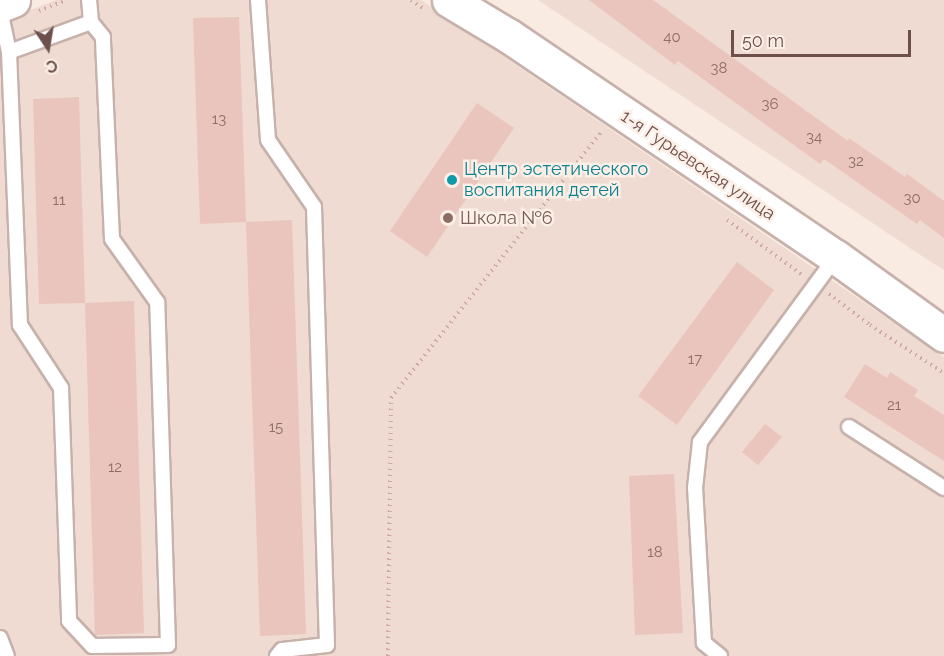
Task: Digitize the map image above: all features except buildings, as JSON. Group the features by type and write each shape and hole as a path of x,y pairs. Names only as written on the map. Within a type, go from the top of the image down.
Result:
{"main road":[{"path":"0,5 13,0"},
{"name":"1-я Гурьевская улица","path":"449,0 509,36 618,112 836,257 944,335"}],"lane":[{"path":"0,10 9,52 20,325 61,387 69,621 92,646 168,645 157,302 112,239 103,37 91,22 89,0"},
{"path":"258,0 268,140 314,207 327,645 282,650 277,656"},
{"path":"9,52 91,22"},
{"path":"720,656 704,643 695,488 700,442 836,257"},
{"path":"849,427 944,488"},
{"path":"0,638 7,656"}],"path":[{"path":"388,656 391,398 618,112"}],"shaded area":[{"path":"56,0 421,0 944,357 944,656 0,656 0,22"},
{"path":"538,0 944,0 944,270 928,260"}],"place":[{"name":"Центр эстетического воспитания детей","path":"452,180"},
{"name":"Школа №6","path":"448,218"}]}
